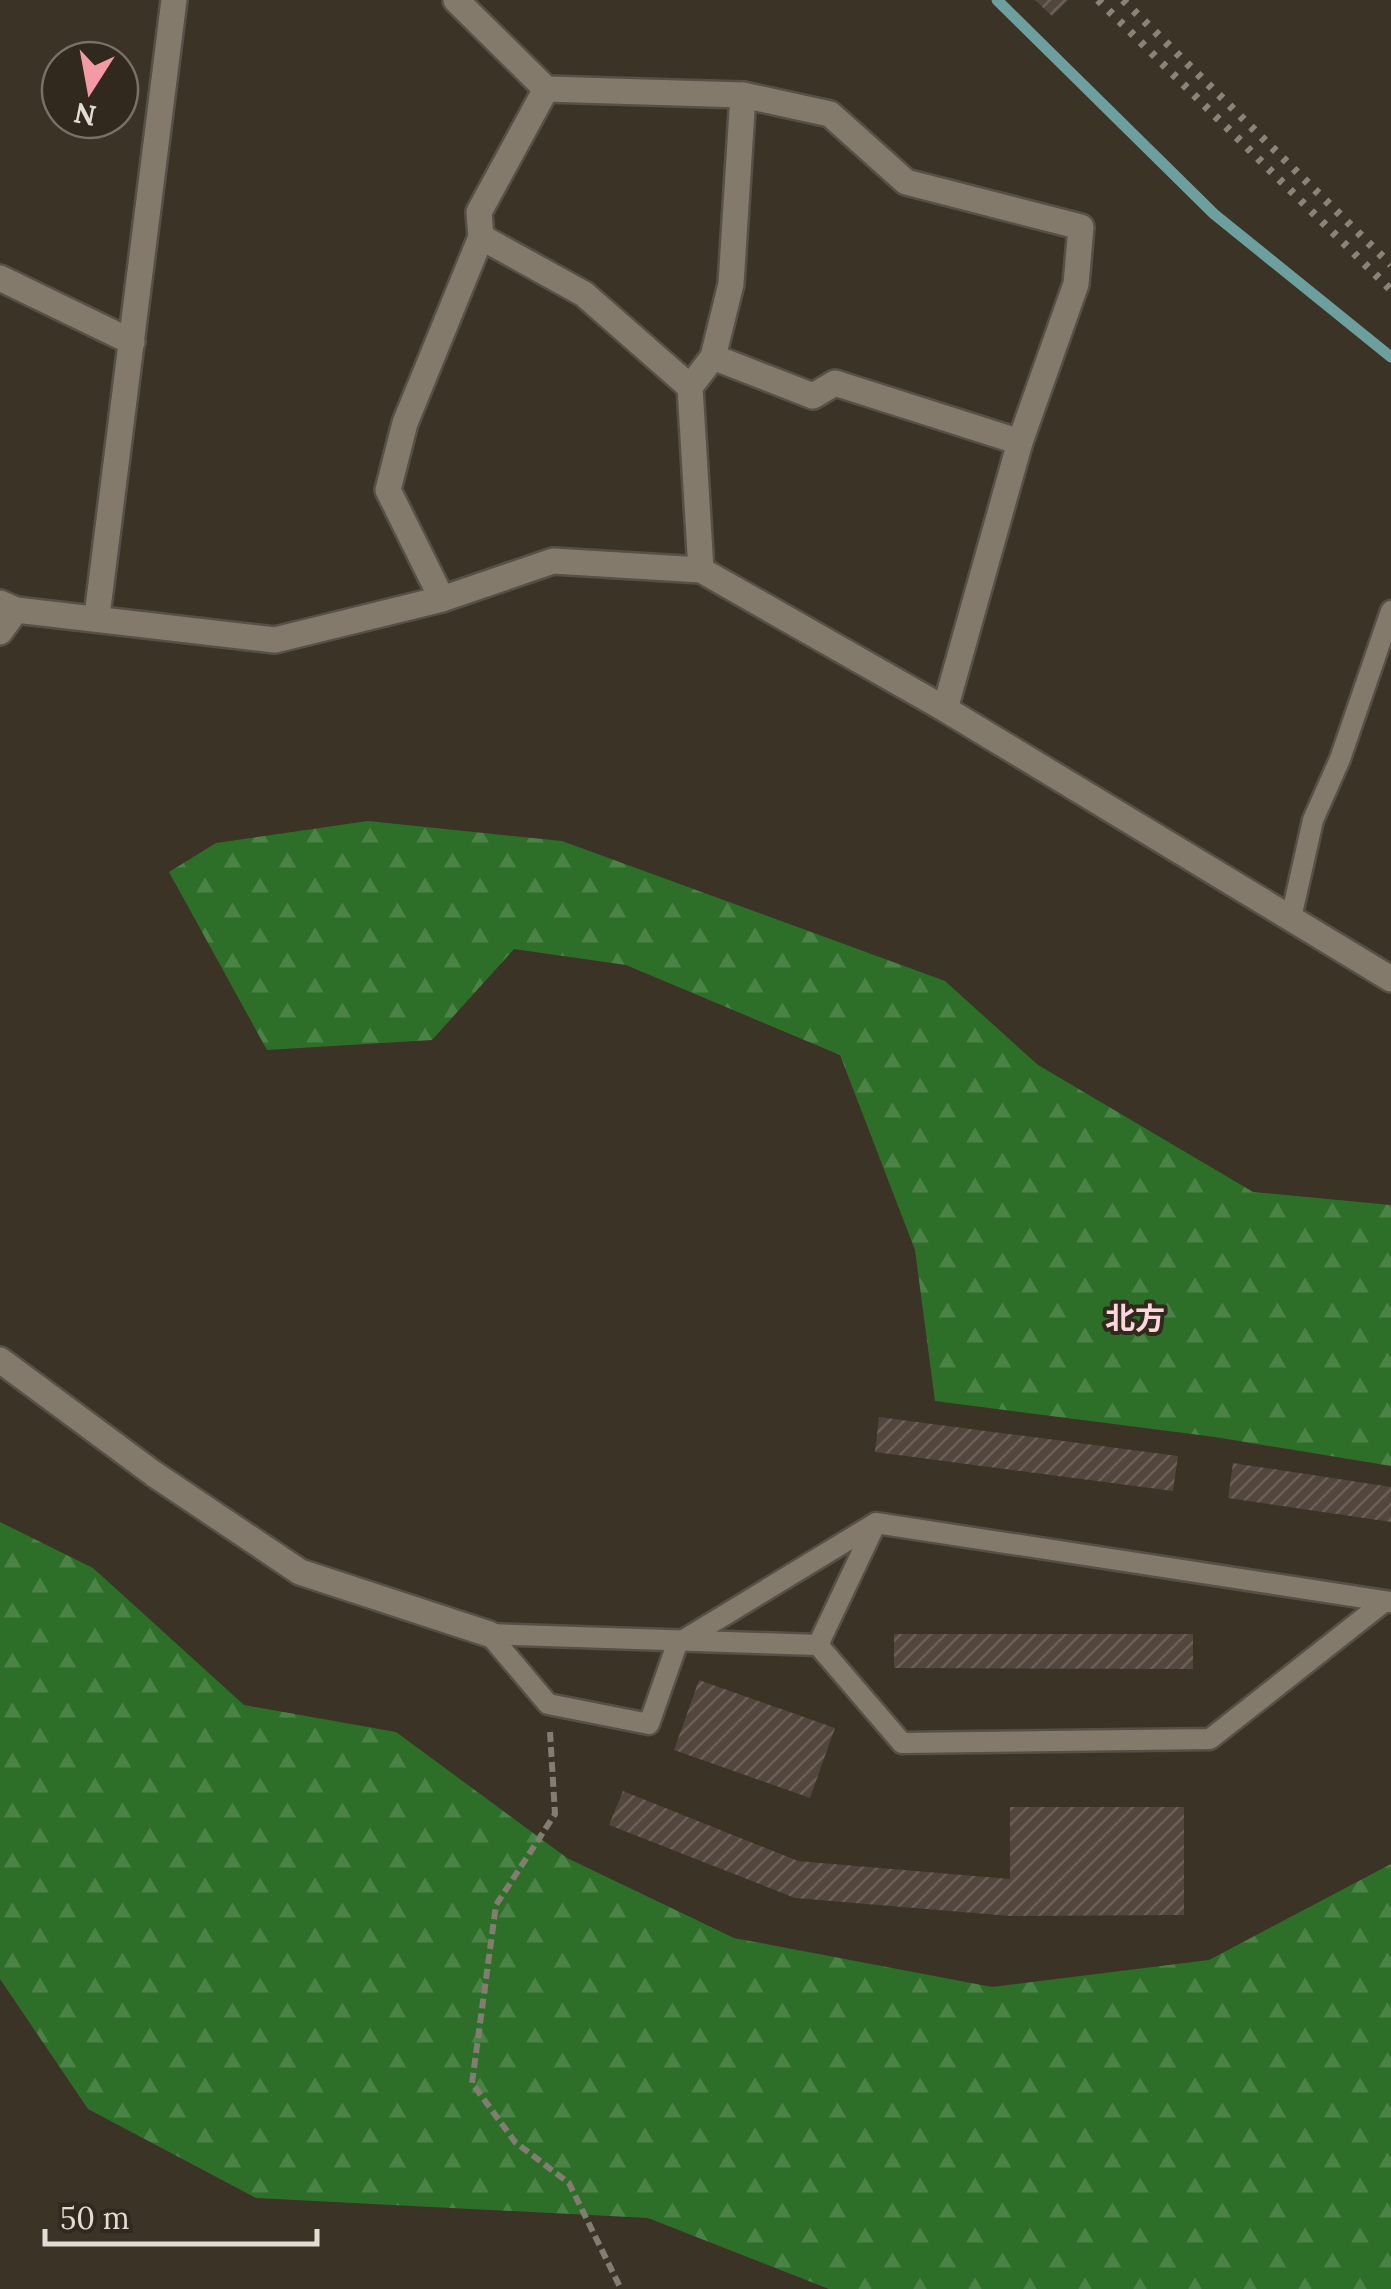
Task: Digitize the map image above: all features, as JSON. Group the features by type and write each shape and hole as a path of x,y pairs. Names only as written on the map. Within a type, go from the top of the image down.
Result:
{"street":[{"path":"97,616 174,0"},
{"path":"456,0 546,89 743,95 830,114 906,182 1080,227 1076,284 1020,442 945,709"},
{"path":"442,598 388,490 405,424 481,237 479,212 546,89"},
{"path":"701,570 690,388 713,356 731,284 743,95"},
{"path":"481,237 584,294 690,388"},
{"path":"0,278 132,342"},
{"path":"713,356 813,396 835,383 1020,442"},
{"path":"0,632 8,606 276,640 442,598 553,561 701,570 945,709 1391,978"},
{"path":"0,1360 154,1474 300,1572 489,1634"}],"lane":[{"path":"1291,918 1313,820 1385,645 1391,611"},
{"path":"489,1634 548,1704 649,1724 677,1644 876,1523 1388,1602"},
{"path":"818,1645 876,1523"},
{"path":"489,1634 677,1644 818,1645 902,1743 1210,1739 1388,1602"}],"path":[{"path":"548,1704 555,1814 496,1905 472,2084 515,2142 569,2183 621,2289"}],"green space":[{"path":"368,821 562,841 945,981 1038,1065 1253,1192 1391,1205 1391,1466 1215,1437 935,1401 915,1250 840,1055 626,965 514,949 432,1040 267,1050 169,872 216,843"},
{"path":"0,1522 93,1568 244,1705 396,1732 567,1858 734,1938 992,1987 1209,1960 1391,1864 1391,2289 829,2289 648,2218 256,2198 88,2109 0,1979"}],"building":[{"path":"1035,0 1068,0 1052,16"},
{"path":"879,1417 1178,1456 1173,1491 875,1452"},
{"path":"1233,1463 1391,1487 1391,1522 1228,1498"},
{"path":"894,1634 1193,1634 1193,1669 894,1668"},
{"path":"699,1680 835,1728 810,1798 674,1750"},
{"path":"623,1791 798,1861 1010,1879 1010,1807 1184,1807 1184,1915 1010,1916 795,1898 609,1825"}],"waterway":[{"path":"997,0 1214,214 1391,357"}],"railway":[{"path":"1098,0 1391,290"},
{"path":"1123,0 1391,265"}],"district":[{"name":"北方","path":"1135,1318"}]}
